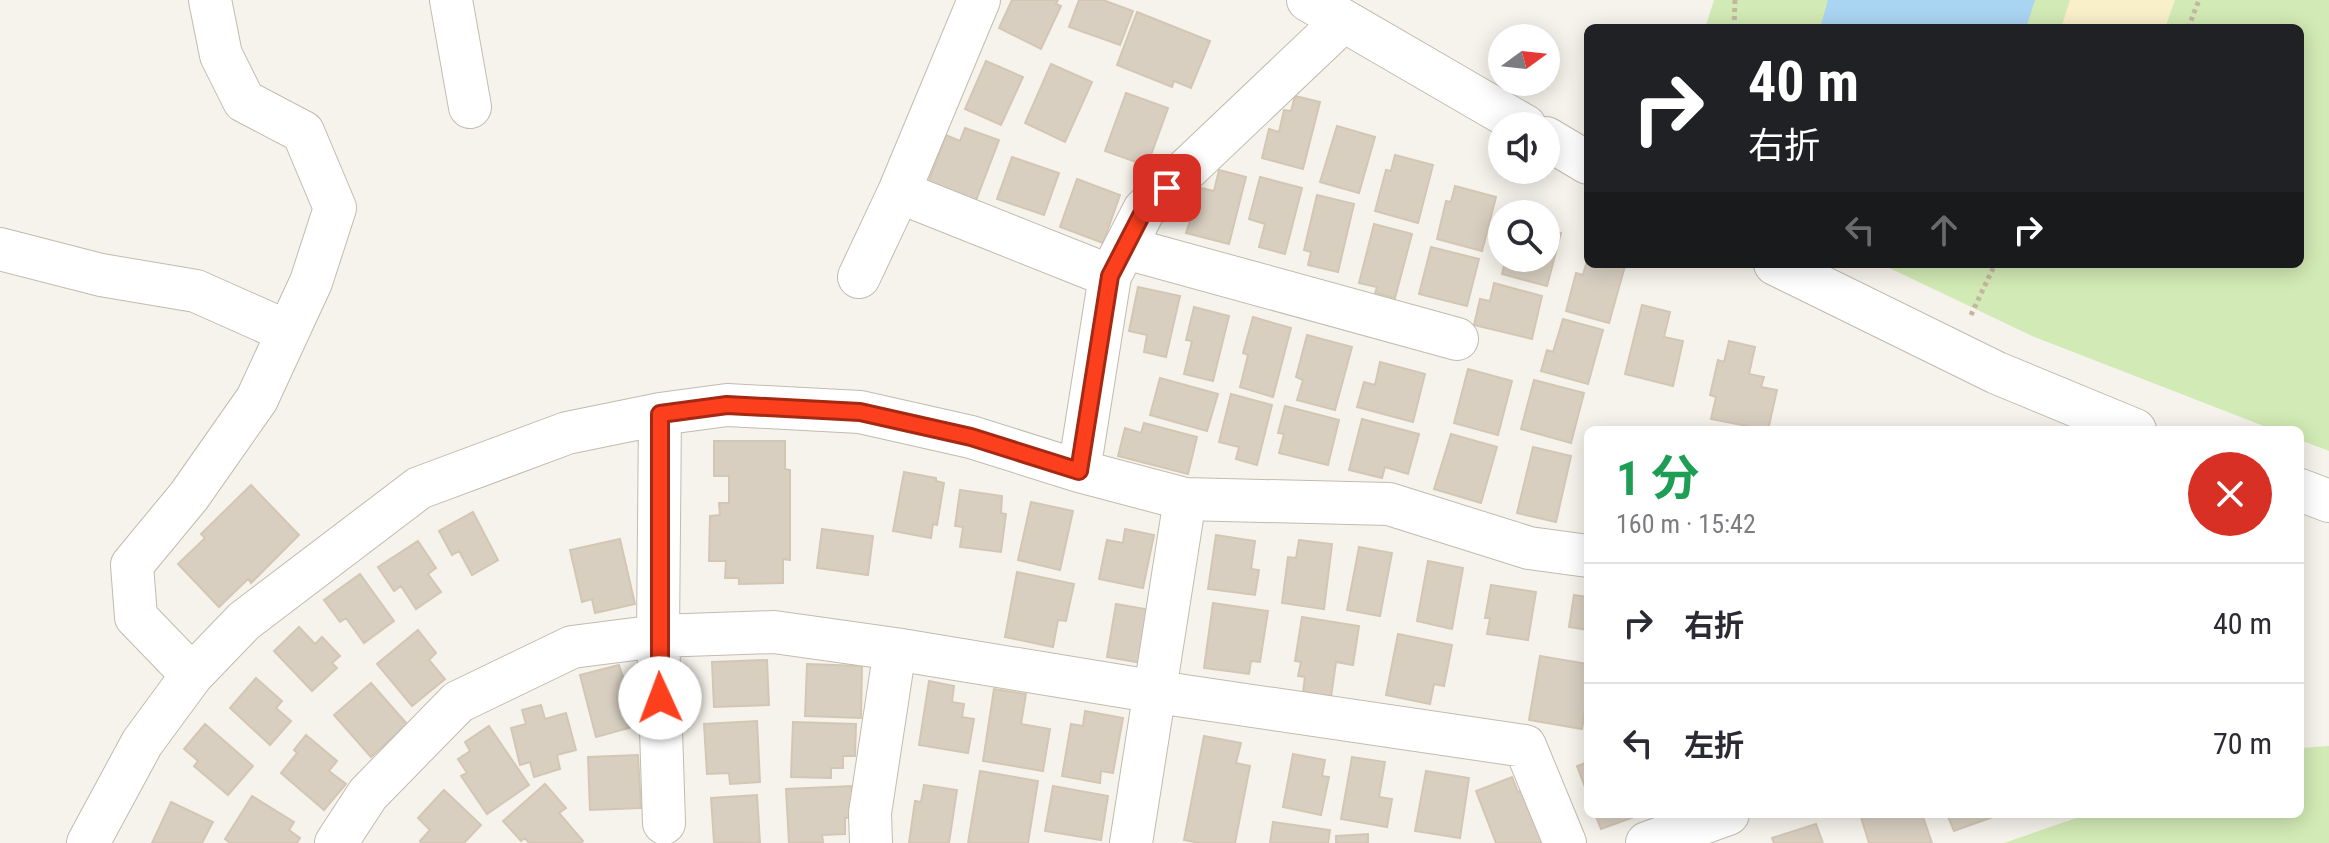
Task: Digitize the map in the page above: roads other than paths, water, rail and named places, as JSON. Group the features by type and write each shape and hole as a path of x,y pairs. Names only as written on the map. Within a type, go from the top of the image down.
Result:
{"street":[{"path":"192,675 136,617 132,565 189,496 257,399 311,282 335,208 303,132 244,101 221,55 210,0"},
{"path":"451,0 470,107"},
{"path":"859,277 899,192 979,0"},
{"path":"1079,471 1118,262 1144,210 1325,10 1501,112"},
{"path":"1560,146 1584,161"},
{"path":"899,192 1118,262 1457,339"},
{"path":"0,249 101,275 196,291 288,332"},
{"path":"1783,268 1997,373 2121,426"},
{"path":"88,843 142,743 192,675 244,621 419,488 567,433 660,414 727,405 860,412 971,437 1079,471 1185,499 1389,504 1529,548 1584,555"},
{"path":"656,836 660,414"},
{"path":"2304,492 2329,501"},
{"path":"1131,843 1185,499"},
{"path":"336,843 368,794 458,702 572,647 658,636 774,632 1525,746 1565,843"},
{"path":"871,843 870,813 895,649"},
{"path":"1647,843 1717,818"}],"water":[{"path":"1828,0 2035,0 2027,24 1821,24"}]}
